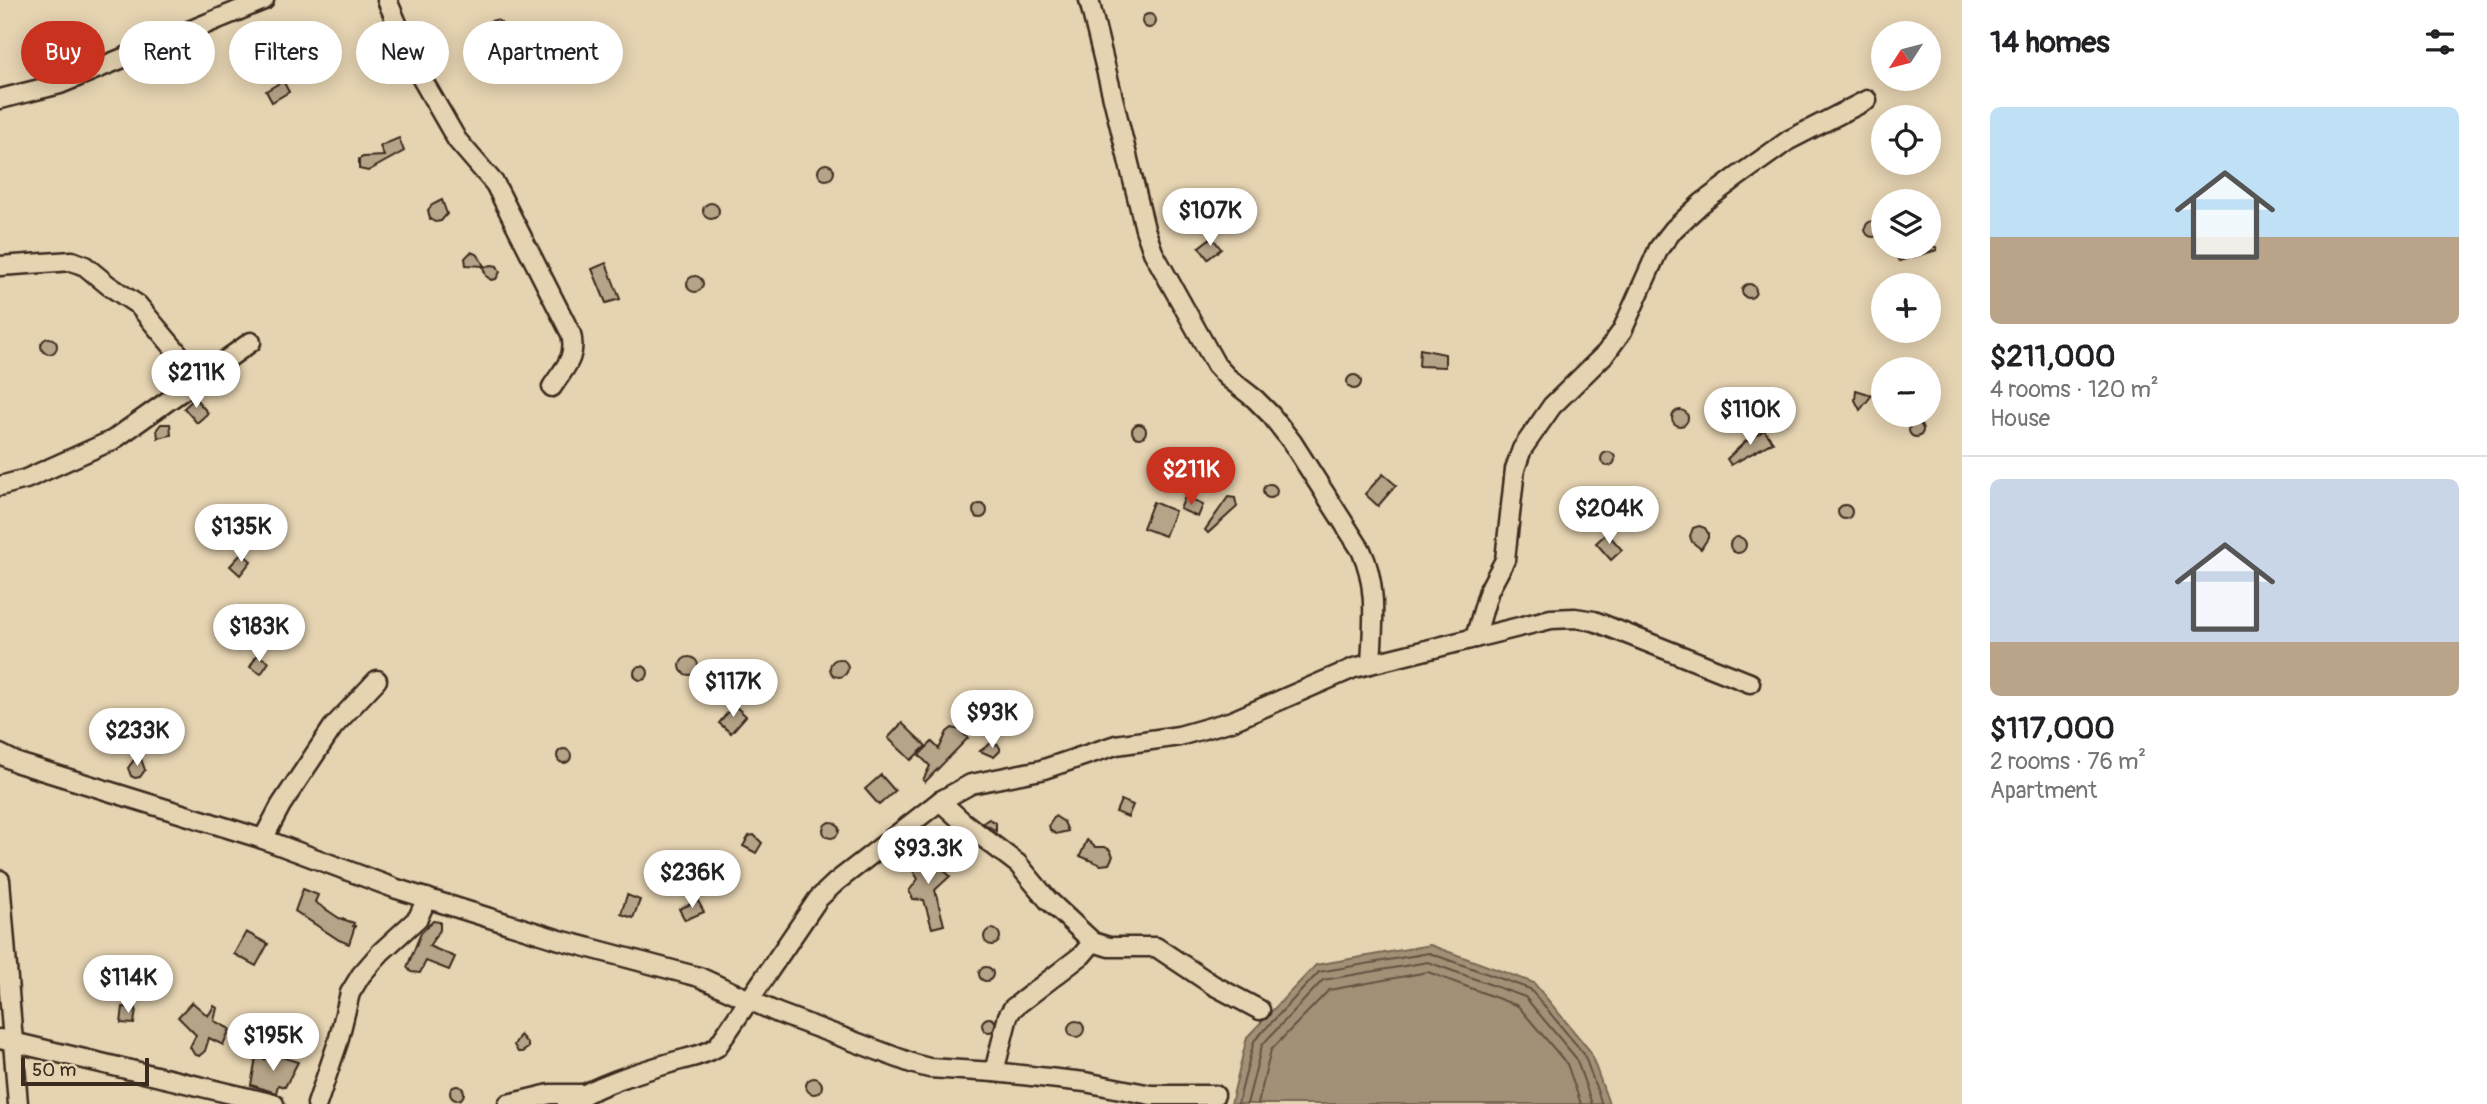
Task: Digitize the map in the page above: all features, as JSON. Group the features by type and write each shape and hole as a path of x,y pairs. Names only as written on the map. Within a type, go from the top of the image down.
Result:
{"street":[{"path":"0,99 60,84 264,0"},
{"path":"387,0 418,72 457,140 495,184 571,334 575,347 571,359 552,387"},
{"path":"1088,0 1153,252 1216,365 1271,415 1292,442 1365,558 1372,582 1371,663"},
{"path":"1475,638 1489,590 1505,560 1516,469 1522,449 1552,406 1606,353 1622,331 1659,248 1674,229 1702,203 1737,177 1789,140 1867,100"},
{"path":"0,265 72,261 85,266 138,305 199,378"},
{"path":"0,486 26,479 113,440 251,342"},
{"path":"567,1104 583,1094 709,1052 717,1046 818,899 940,801 971,784 1041,770 1116,745 1179,736 1232,721 1354,668 1551,619 1575,618 1594,621 1750,683"},
{"path":"263,839 281,805 333,727 377,680"},
{"path":"0,754 18,763 263,839 427,898 560,940 674,968 748,1000 914,1064 929,1068 1085,1082 1151,1095 1215,1096"},
{"path":"940,801 1018,864 1046,899 1094,942 1110,947 1156,947 1213,985 1260,1010"},
{"path":"0,880 7,1040 18,1104"},
{"path":"317,1104 338,1042 343,1012 350,993 381,952 418,918 427,898"},
{"path":"994,1072 1007,1016 1013,1008 1094,942"},
{"path":"7,1040 274,1104"},
{"path":"508,1104 550,1094 583,1094"}],"water":[{"path":"1430,945 1534,983 1590,1051 1609,1104 1231,1104 1247,1037 1316,965"}],"building":[{"path":"1149,14 1154,16 1154,26 1149,28 1144,26 1142,21 1144,16"},
{"path":"278,84 285,84 289,92 272,102 266,91"},
{"path":"399,138 404,151 368,171 359,169 359,159 384,156 380,146"},
{"path":"826,164 832,166 832,178 826,180 820,178 818,172 820,166"},
{"path":"442,200 447,214 441,221 435,222 430,219 428,210"},
{"path":"711,203 717,205 717,217 711,219 705,217 703,211 705,205"},
{"path":"1870,222 1871,236 1867,235 1865,229"},
{"path":"1212,237 1221,249 1208,259 1199,247"},
{"path":"471,252 478,255 484,266 466,265 465,258"},
{"path":"606,263 620,299 606,303 592,269"},
{"path":"497,266 500,272 496,279 491,280 486,276 483,267"},
{"path":"695,276 701,278 701,290 695,292 689,290 687,284 689,278"},
{"path":"1746,284 1752,284 1756,291 1752,298 1746,298 1742,294 1742,288"},
{"path":"49,338 57,346 49,354 41,346"},
{"path":"1420,349 1445,354 1445,367 1419,366"},
{"path":"1351,375 1357,375 1361,382 1357,389 1351,389 1347,385 1347,379"},
{"path":"1856,390 1871,395 1860,410 1855,400"},
{"path":"195,398 208,413 197,423 184,408"},
{"path":"1677,410 1683,410 1688,418 1686,424 1677,426 1672,421 1672,415"},
{"path":"161,424 170,424 171,435 158,438 157,429"},
{"path":"1136,424 1142,424 1146,431 1142,438 1136,438 1132,434 1132,428"},
{"path":"1909,427 1923,427 1923,433 1919,437 1913,437 1909,433"},
{"path":"1764,430 1773,442 1731,465 1727,459 1746,441"},
{"path":"1608,452 1613,454 1613,464 1608,466 1603,464 1601,459 1603,454"},
{"path":"1383,474 1396,485 1378,506 1365,494"},
{"path":"1267,484 1273,484 1277,491 1273,498 1267,498 1263,494 1263,488"},
{"path":"1185,497 1203,505 1198,517 1180,509"},
{"path":"1228,497 1235,498 1237,507 1208,533 1205,530"},
{"path":"1153,502 1175,511 1165,536 1143,528"},
{"path":"977,504 983,504 987,511 983,518 977,518 973,514 973,508"},
{"path":"1845,505 1850,507 1850,517 1845,519 1840,517 1838,512 1840,507"},
{"path":"1693,528 1705,528 1708,533 1701,549 1692,542 1690,536"},
{"path":"1607,533 1622,550 1611,560 1596,543"},
{"path":"1738,537 1746,545 1738,553 1730,545"},
{"path":"242,553 251,561 240,575 230,566"},
{"path":"257,655 269,662 261,674 250,667"},
{"path":"689,657 695,660 698,666 695,672 689,675 683,672 680,666 683,660"},
{"path":"839,659 845,662 848,668 845,674 839,677 833,674 830,668 833,662"},
{"path":"641,666 646,668 646,678 641,680 636,678 634,673 636,668"},
{"path":"734,705 746,716 731,733 719,723"},
{"path":"902,723 926,746 911,760 888,738"},
{"path":"148,727 148,746 133,747 131,728"},
{"path":"952,728 960,730 968,738 925,782 923,780 930,766 919,755 932,742 939,749 947,732"},
{"path":"991,743 1000,748 994,757 980,751"},
{"path":"564,749 569,751 569,761 564,763 559,761 557,756 559,751"},
{"path":"139,753 145,770 140,777 135,778 131,776 128,768"},
{"path":"881,775 895,791 879,805 865,789"},
{"path":"1121,800 1133,805 1128,817 1116,812"},
{"path":"1055,816 1064,822 1068,831 1056,834 1050,830 1049,825"},
{"path":"989,819 996,823 996,831 983,823"},
{"path":"828,822 834,822 839,830 837,836 828,838 823,833 823,827"},
{"path":"960,834 965,836 965,846 960,848 955,846 953,841 955,836"},
{"path":"754,835 762,843 756,853 743,846 749,836"},
{"path":"1087,840 1095,847 1110,850 1113,856 1109,864 1101,865 1080,856"},
{"path":"920,853 927,855 950,876 935,890 944,925 932,928 924,900 913,899 909,891 918,879 910,866 911,858"},
{"path":"303,889 318,895 315,902 339,918 354,923 349,944 295,911"},
{"path":"627,895 640,900 633,918 621,914"},
{"path":"698,901 704,912 685,920 679,909"},
{"path":"433,921 440,922 440,930 429,946 455,957 449,970 426,961 420,973 411,972 407,967 421,933"},
{"path":"992,929 998,931 998,943 992,945 986,943 984,937 986,931"},
{"path":"246,932 268,944 256,966 234,954"},
{"path":"983,967 989,967 993,974 989,981 983,981 979,977 979,971"},
{"path":"192,1002 208,1016 214,1006 217,1008 214,1021 230,1029 223,1045 209,1038 205,1051 199,1056 194,1054 190,1047 196,1035 178,1017"},
{"path":"123,1007 136,1008 134,1024 121,1023"},
{"path":"986,1018 992,1018 996,1025 992,1032 986,1032 982,1028 982,1022"},
{"path":"1076,1021 1082,1023 1082,1035 1076,1037 1070,1035 1068,1029 1070,1023"},
{"path":"520,1035 528,1048 518,1052 514,1045"},
{"path":"272,1054 298,1062 285,1087 278,1085 276,1093 251,1085 256,1058 270,1060"},
{"path":"814,1078 820,1080 820,1092 814,1094 808,1092 806,1086 808,1080"},
{"path":"454,1086 460,1086 464,1093 460,1100 454,1100 450,1096 450,1090"}]}
